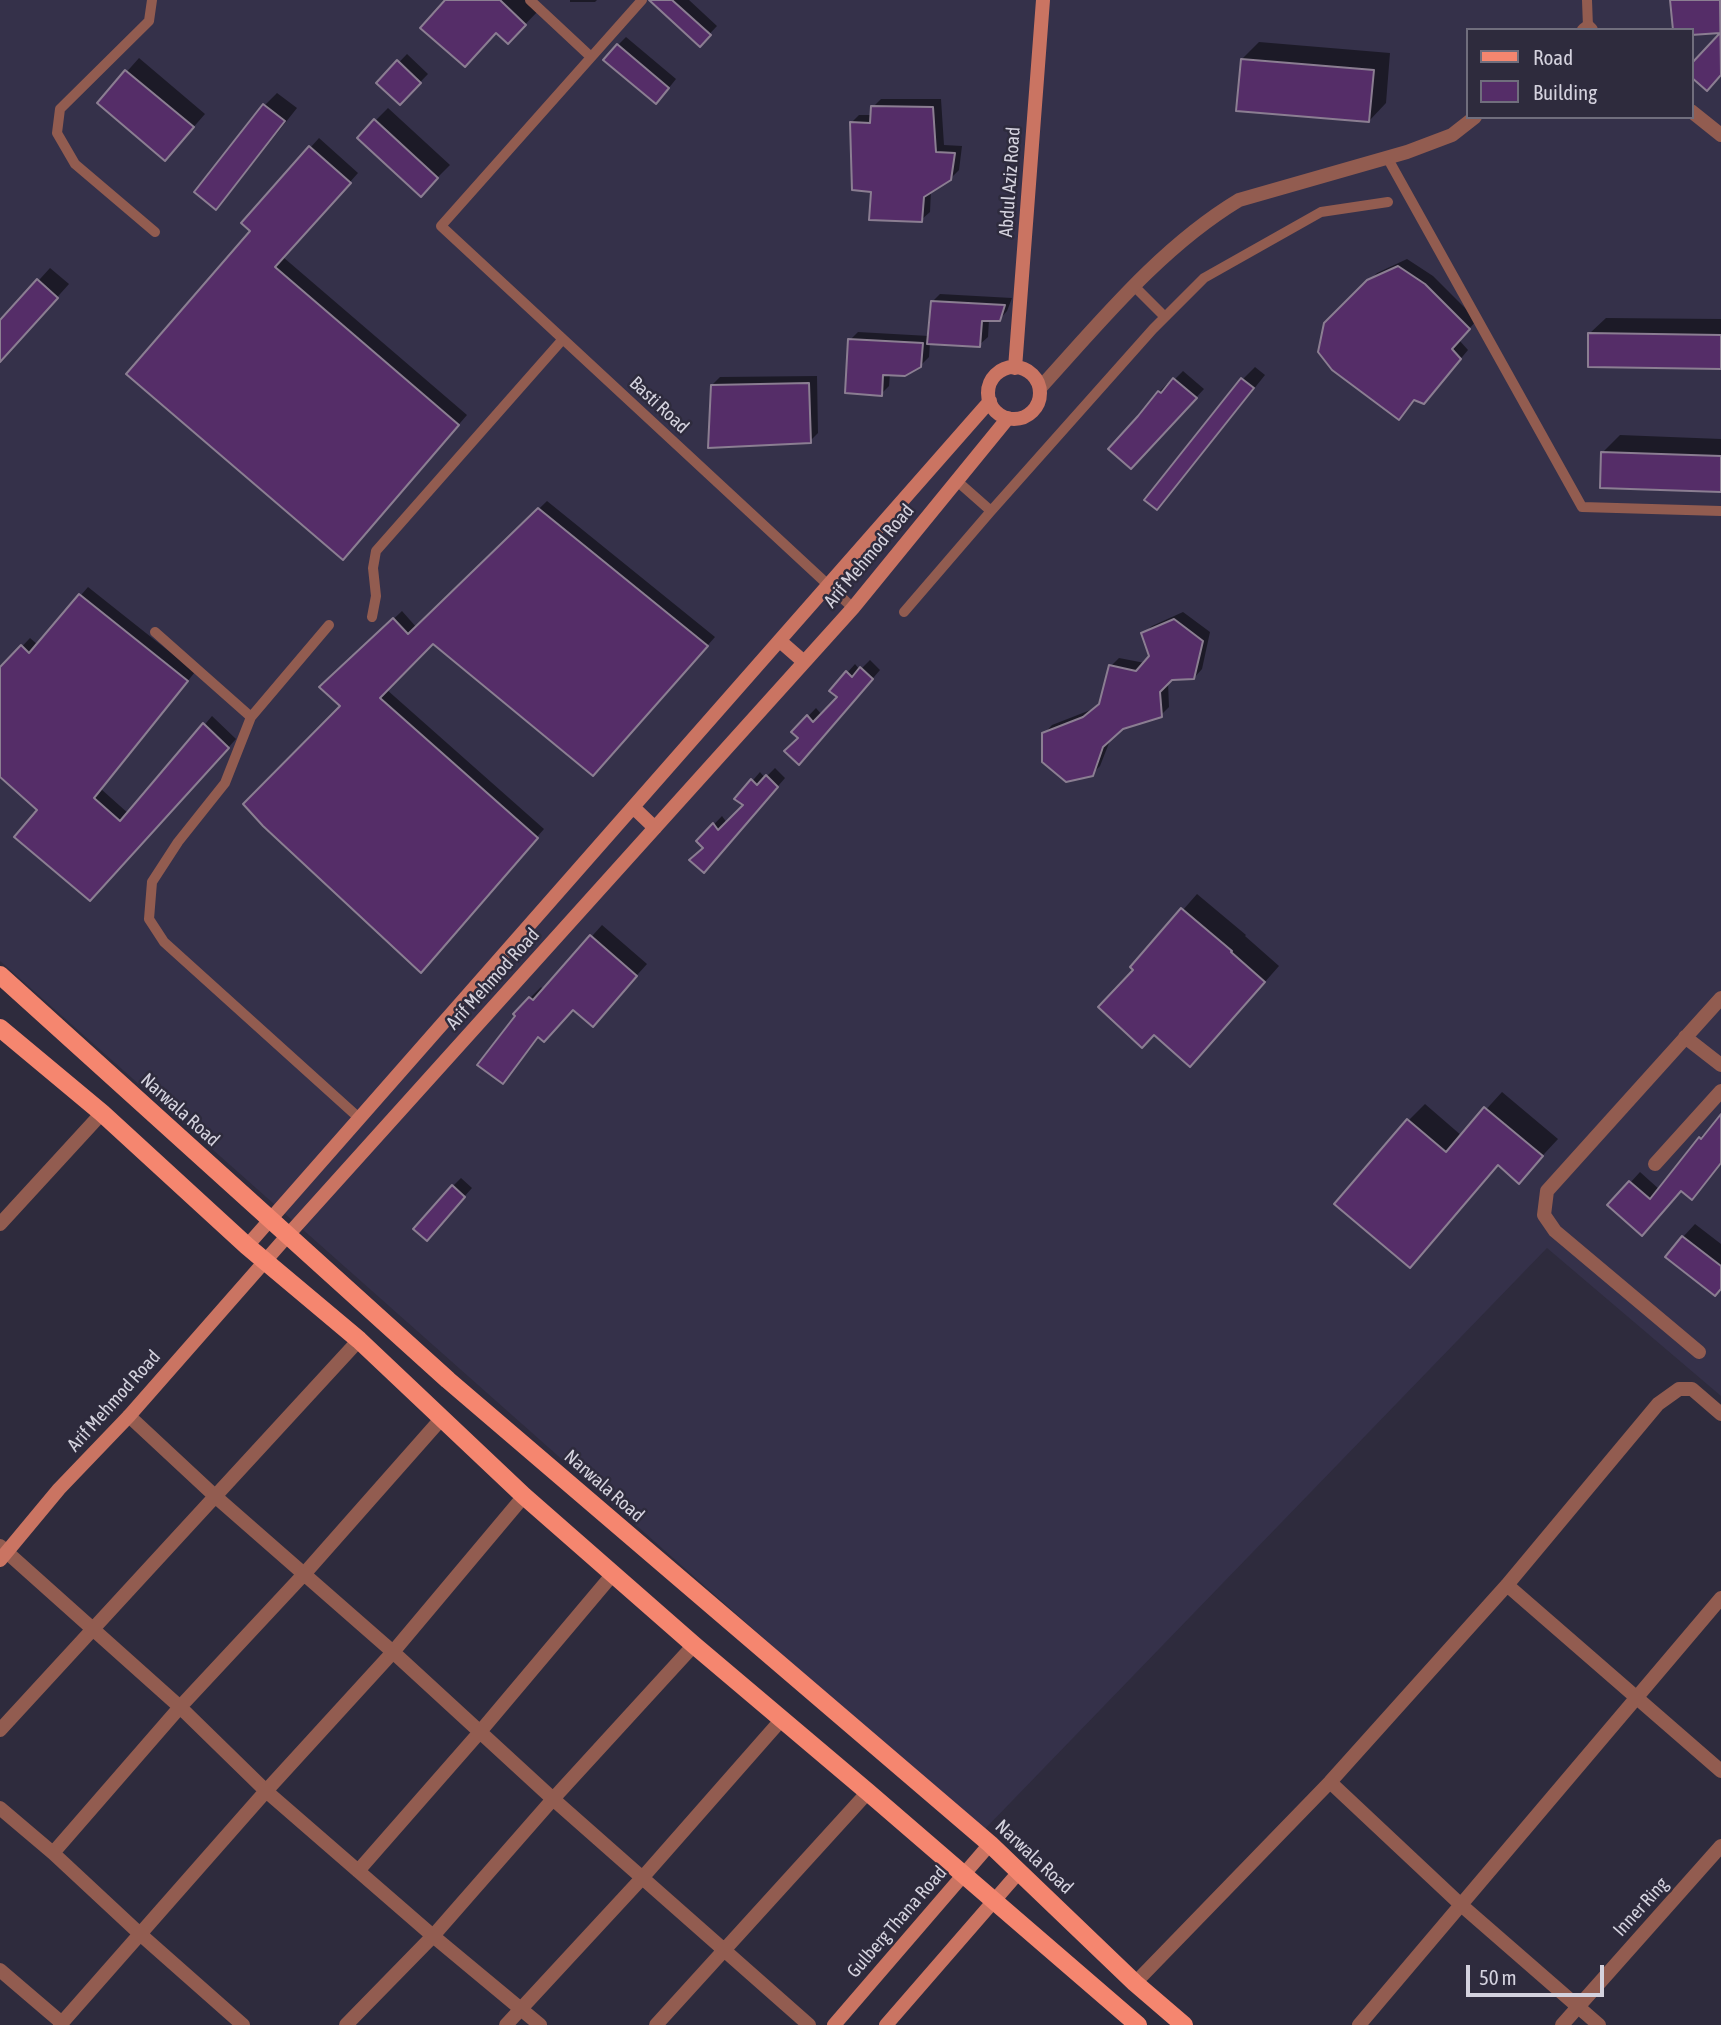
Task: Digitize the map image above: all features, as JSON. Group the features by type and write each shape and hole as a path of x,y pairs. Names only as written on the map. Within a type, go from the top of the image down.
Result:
{"main road":[{"name":"Narwala Road","path":"0,975 448,1380 990,1844 1135,1983 1184,2025"},
{"path":"0,1028 102,1112 247,1246 359,1340 524,1496 694,1646 1138,2025"}],"street":[{"name":"Abdul Aziz Road","path":"1015,368 1043,0"},
{"path":"1693,113 1721,135"},
{"path":"1040,388 1134,286 1193,231 1216,214 1239,200 1388,159 1452,135 1472,119"},
{"path":"1015,368 1031,373 1040,388 1040,396 1033,412 1017,419 1008,418 994,409 990,401 990,385 994,378 1007,369 1015,368"},
{"path":"247,1246 990,401"},
{"name":"Arif Mehmod Road","path":"2,1553 129,1416 288,1235 852,608 1008,418"},
{"path":"780,641 804,662"},
{"path":"633,807 655,828"},
{"path":"1699,1352 1555,1231 1544,1215 1547,1191 1721,998"},
{"path":"432,1035 452,1053"},
{"path":"1685,1037 1721,1066"},
{"path":"1655,1164 1721,1091"},
{"path":"0,1224 102,1112"},
{"path":"0,1731 359,1340"},
{"path":"1135,1983 1330,1782 1507,1585 1658,1405 1679,1390 1692,1390 1721,1415"},
{"path":"129,1416 216,1497 393,1652 479,1733 809,2025"},
{"path":"53,1853 180,1707 442,1418"},
{"path":"0,1970 61,2024 266,1791 393,1652 524,1496"},
{"path":"2,1553 180,1707 266,1791 540,2025"},
{"path":"358,1871 614,1574"},
{"path":"1507,1585 1721,1771"},
{"path":"1359,2025 1721,1598"},
{"path":"346,2025 433,1936 553,1799 694,1646"},
{"path":"506,2025 643,1877 782,1719"},
{"path":"1330,1782 1460,1904 1600,2025"},
{"path":"656,2025 868,1792"},
{"path":"0,1808 243,2025"},
{"name":"Gulberg Thana Road","path":"834,2025 990,1844"},
{"name":"Inner Ring","path":"1562,2025 1721,1846"},
{"path":"886,2025 1019,1872"}],"lane":[{"path":"152,0 149,21 60,110 57,133 75,164 155,232"},
{"path":"530,0 591,57 642,0"},
{"path":"1587,0 1588,28"},
{"name":"Basti Road","path":"591,57 441,226 852,608"},
{"path":"1388,159 1582,507 1721,510"},
{"path":"904,612 990,511 1165,317 1204,278 1321,212 1388,202"},
{"path":"1134,286 1165,317"},
{"path":"372,617 376,596 373,560 376,551 563,340"},
{"path":"957,481 990,511"},
{"path":"329,625 251,717 225,783 177,842 152,882 149,919 164,942 359,1118"},
{"path":"155,632 251,717"}],"shaded area":[{"path":"0,0 1721,0 1721,1396 1547,1248 982,1832 0,961"}],"building":[{"path":"445,0 500,0 526,25 508,44 496,33 465,67 420,28"},
{"path":"649,0 672,0 711,35 700,47"},
{"path":"1670,0 1720,0 1721,75 1707,91 1693,79 1693,62 1720,33 1693,35 1693,28 1673,28"},
{"path":"617,44 669,88 656,104 603,60"},
{"path":"1241,59 1374,70 1369,122 1236,111"},
{"path":"397,60 421,83 400,105 376,83"},
{"path":"125,70 194,127 165,161 97,103"},
{"path":"263,104 285,121 216,210 194,192"},
{"path":"871,106 933,107 936,152 955,153 951,180 924,197 922,222 869,220 871,192 852,190 850,122 870,123"},
{"path":"374,119 438,178 421,197 357,138"},
{"path":"309,146 351,183 275,267 459,425 343,560 126,374 250,231 241,223"},
{"path":"1398,266 1425,284 1470,329 1452,349 1461,359 1424,404 1414,400 1399,420 1332,370 1318,352 1324,323 1367,280"},
{"path":"37,279 58,298 0,362 0,320"},
{"path":"931,301 1005,305 1000,321 982,321 980,347 927,344"},
{"path":"1588,333 1721,335 1721,369 1588,367"},
{"path":"848,339 923,343 921,367 905,376 883,375 882,396 845,393"},
{"path":"1173,378 1197,398 1131,469 1108,449 1158,391 1161,393"},
{"path":"1241,378 1254,388 1157,510 1144,500"},
{"path":"809,383 811,443 708,448 711,385"},
{"path":"1601,452 1721,456 1721,492 1600,488"},
{"path":"538,508 708,646 593,776 433,644 380,698 538,838 421,973 263,826 243,804 340,706 319,687 393,618 408,634"},
{"path":"79,594 188,681 94,798 120,821 203,723 229,748 90,901 14,837 37,810 0,777 0,667 21,645 29,653"},
{"path":"1174,619 1203,641 1194,679 1172,680 1160,692 1162,717 1123,729 1103,747 1093,776 1066,782 1042,762 1042,733 1083,717 1099,704 1109,665 1136,671 1149,656 1141,633"},
{"path":"860,667 873,679 799,765 784,751 798,738 791,732 807,715 813,722 837,697 829,691 846,671 852,677"},
{"path":"766,775 778,787 704,873 689,860 703,848 696,841 713,823 718,830 743,805 734,799 751,779 757,785"},
{"path":"1181,908 1265,982 1190,1067 1154,1035 1142,1048 1098,1007 1133,970 1130,967"},
{"path":"590,935 637,976 593,1027 573,1010 544,1042 538,1037 503,1084 477,1065 515,1016 513,1014 529,997 533,1000"},
{"path":"1484,1107 1543,1156 1519,1184 1498,1165 1410,1268 1334,1204 1407,1119 1446,1152"},
{"path":"1721,1114 1721,1163 1692,1200 1681,1191 1642,1236 1607,1205 1629,1181 1650,1199 1699,1137 1701,1139"},
{"path":"452,1185 465,1197 427,1241 413,1229"},
{"path":"1682,1236 1721,1266 1721,1289 1715,1296 1665,1257"}]}
